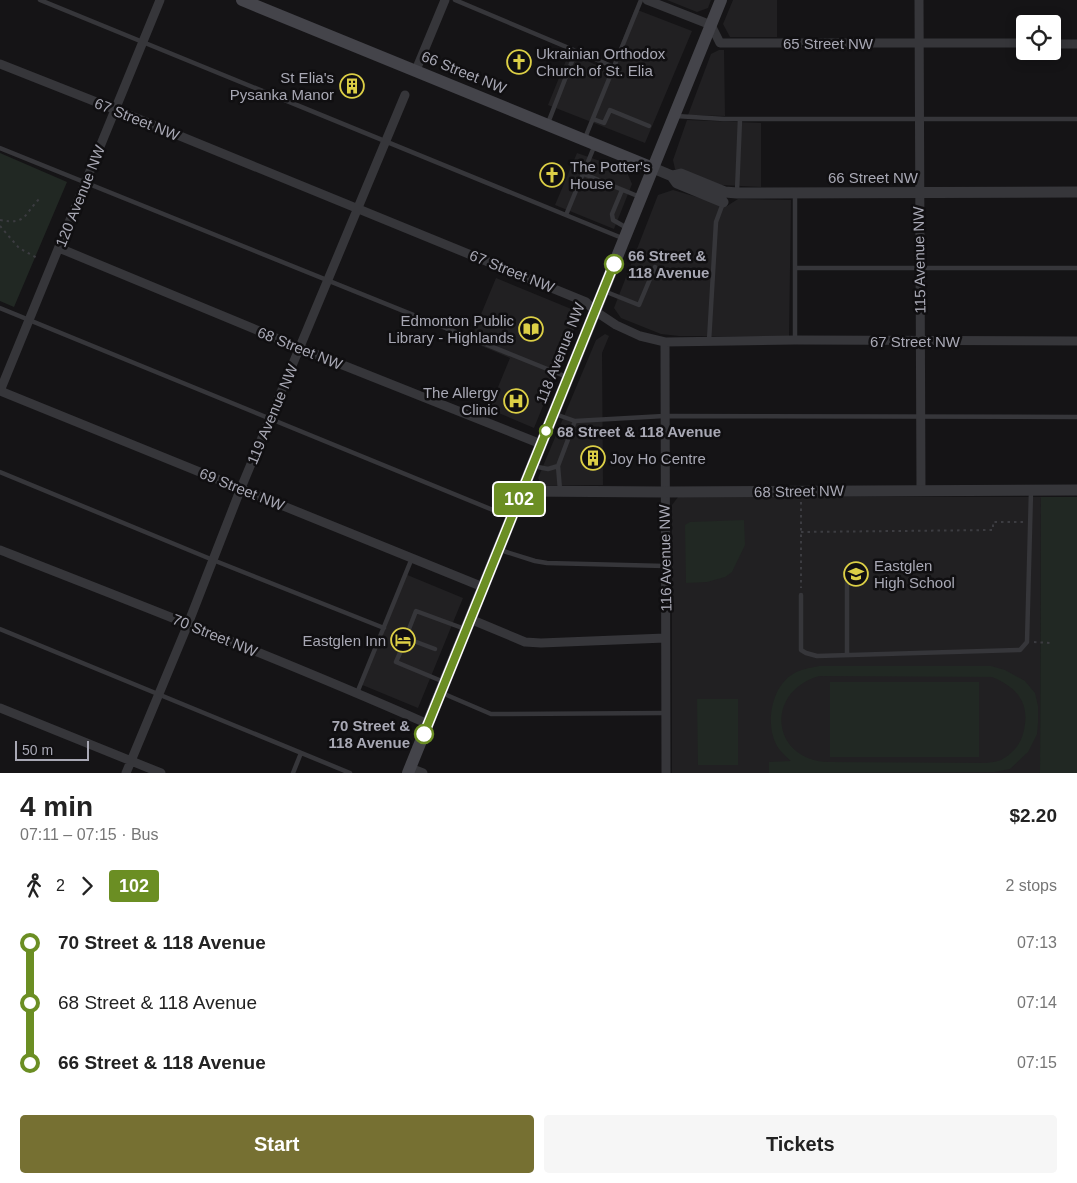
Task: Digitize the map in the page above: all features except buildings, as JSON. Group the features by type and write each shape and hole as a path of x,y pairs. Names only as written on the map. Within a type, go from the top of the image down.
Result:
{"main road":[{"name":"66 Street NW","path":"242,0 653,168"},
{"name":"118 Avenue NW","path":"409,770 721,0"}],"street":[{"name":"120 Avenue NW","path":"0,391 160,0"},
{"path":"416,70 445,0"},
{"path":"647,0 711,25"},
{"name":"115 Avenue NW","path":"919,0 918,193 921,490"},
{"name":"65 Street NW","path":"711,25 720,43 1016,44"},
{"path":"1061,44 1077,44"},
{"name":"67 Street NW","path":"0,64 586,302 616,326 640,336 664,342 795,340 1077,341"},
{"name":"119 Avenue NW","path":"126,773 188,624 241,488 405,95"},
{"name":"66 Street NW","path":"653,168 672,176 681,174 728,196 1077,192"},
{"name":"68 Street NW","path":"59,248 300,348 541,444"},
{"name":"116 Avenue NW","path":"664,342 666,773"},
{"name":"69 Street NW","path":"0,391 483,587"},
{"name":"68 Street NW","path":"522,492 1077,490"},
{"name":"70 Street NW","path":"0,550 188,624 428,724"},
{"path":"468,624 525,642 666,638"},
{"path":"0,708 161,773"},
{"path":"409,770 423,773"}],"lane":[{"path":"40,0 610,234 626,234"},
{"path":"455,0 614,67"},
{"path":"566,215 584,174 594,119 641,0"},
{"path":"547,124 576,51"},
{"path":"594,119 604,123 610,110 649,126"},
{"path":"673,116 740,119 1077,119"},
{"path":"709,341 716,222 728,196 740,119"},
{"path":"0,148 568,377"},
{"path":"584,174 641,197"},
{"path":"622,190 612,214 615,223 626,234"},
{"path":"794,194 795,340"},
{"path":"610,234 615,223"},
{"path":"603,291 639,305 655,267"},
{"path":"795,268 1077,268"},
{"path":"0,308 511,518"},
{"path":"554,413 575,421 664,416 1077,417"},
{"path":"561,492 558,466 575,421"},
{"path":"532,466 548,469 558,466"},
{"path":"0,472 384,628"},
{"path":"801,595 801,650 817,656 1020,650 1027,642 1031,490"},
{"path":"498,550 546,563 666,566"},
{"path":"357,693 412,558"},
{"path":"847,655 847,575 866,575"},
{"path":"409,629 416,611 468,624"},
{"path":"0,629 350,773"},
{"path":"412,640 435,649"},
{"path":"402,646 396,662 491,714 666,714"},
{"path":"293,773 301,753"}],"path":[{"path":"0,220 15,222 22,220 40,198"},
{"path":"0,226 19,248 39,259"},
{"path":"801,497 801,595"},
{"path":"801,532 993,530 993,522 1030,522"},
{"path":"1027,642 1050,643"}],"shaded area":[{"path":"667,0 711,0 708,8 697,12"},
{"path":"733,0 777,0 777,37 730,37 723,24"},
{"path":"635,9 692,31 645,143 548,105 569,53 610,71"},
{"path":"724,50 725,116 688,115 711,54"},
{"path":"687,120 761,123 761,187 721,185 675,169 673,160"},
{"path":"0,153 67,182 14,307 0,301"},
{"path":"577,153 626,170 632,184 614,229 555,205"},
{"path":"673,190 727,206 738,199 791,200 789,336 679,336 661,334 621,318 614,308 658,195"},
{"path":"496,278 581,313 534,428 489,409 510,358 470,341"},
{"path":"605,334 609,336 602,353 603,485 542,485 538,478 596,340"},
{"name":"Eastglen High School","path":"678,497 1041,497 1040,773 672,773 672,505"},
{"path":"1041,497 1077,497 1077,773 1040,773"},
{"path":"744,520 745,545 732,572 725,577 707,582 686,583 685,525 690,522"},
{"path":"405,574 463,598 418,708 360,684"},
{"path":"819,666 991,666 1005,670 1025,681 1035,693 1038,706 1037,734 1028,752 1010,769 994,772 769,773 769,762 791,761 776,744 773,735 771,716 775,696 780,687 793,674","holes":["819,676 992,677 1016,692 1024,706 1025,714 1025,724 1020,742 1008,755 997,761 986,763 829,762 810,759 795,750 786,739 782,725 783,710 789,696 801,684"]},
{"path":"830,682 979,682 979,757 830,757"},
{"path":"697,699 738,699 738,765 698,765"}],"bus line":[{"name":"102","path":"424,734 614,264"}],"place":[{"name":"Ukrainian Orthodox Church of St. Elia","path":"519,62"},
{"name":"St Elia's Pysanka Manor","path":"352,86"},
{"name":"The Potter's House","path":"552,175"},
{"name":"66 Street & 118 Avenue","path":"614,264"},
{"name":"Edmonton Public Library - Highlands","path":"531,329"},
{"name":"The Allergy Clinic","path":"516,401"},
{"name":"68 Street & 118 Avenue","path":"546,431"},
{"name":"Joy Ho Centre","path":"593,458"},
{"name":"Eastglen High School","path":"856,574"},
{"name":"Eastglen Inn","path":"403,640"},
{"name":"70 Street & 118 Avenue","path":"424,734"}]}
